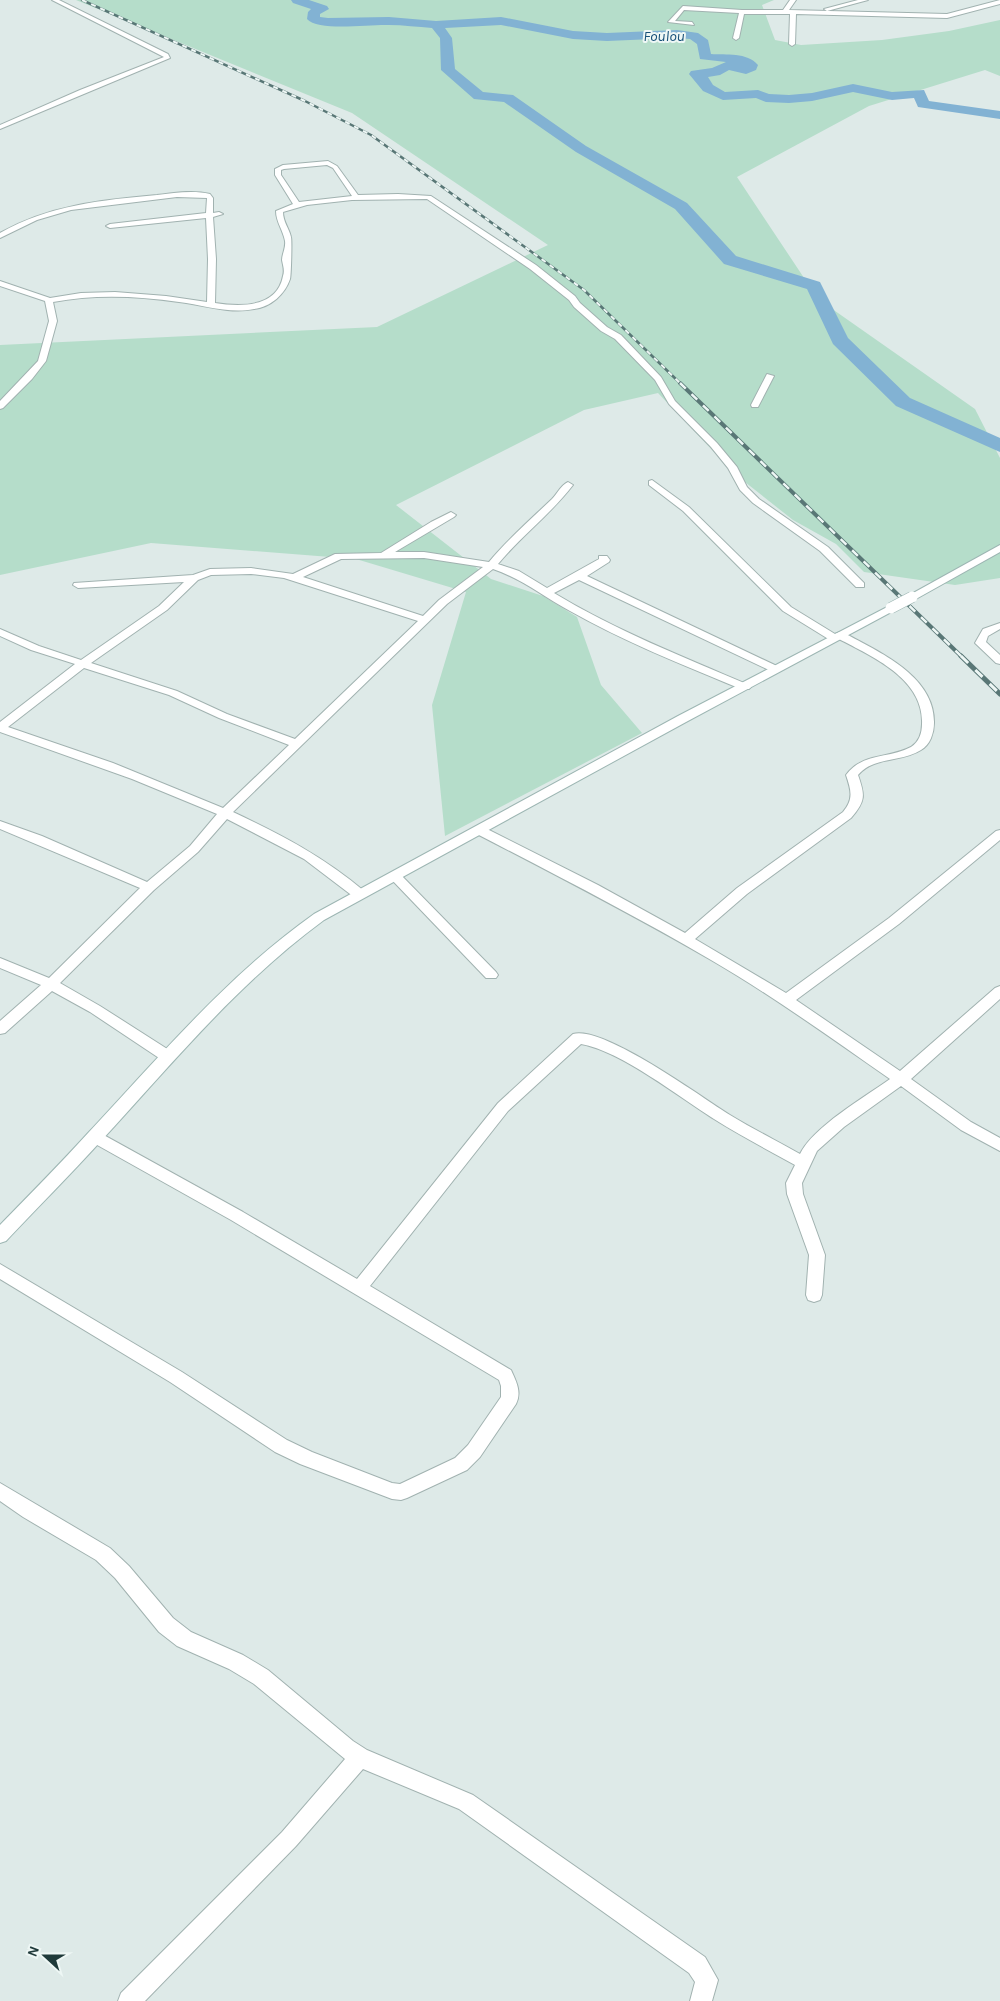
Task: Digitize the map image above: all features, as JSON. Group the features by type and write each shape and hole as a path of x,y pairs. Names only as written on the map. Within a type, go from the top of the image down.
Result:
{"street":[{"path":"0,127 82,91 167,58 166,55 55,0"},
{"path":"785,12 793,0"},
{"path":"804,13 865,0"},
{"path":"692,24 671,22 683,8 742,12 947,16 1000,2"},
{"path":"736,38 742,12"},
{"path":"792,44 793,13"},
{"path":"296,203 278,175 278,169 328,164 335,167 357,198"},
{"path":"0,236 18,225 60,209 184,194 208,195 210,198 209,215 212,259 211,304"},
{"path":"0,282 49,300 76,295 136,296 234,308 253,308 262,305 275,296 287,277 288,239 282,226 280,211 296,203 357,198 418,195 435,200 566,293 604,329 618,337 658,379 672,402 714,445 732,467 743,488 756,501 824,549 860,585"},
{"path":"110,226 219,214"},
{"path":"0,406 42,361 53,321 49,300"},
{"path":"755,405 770,376"},
{"path":"652,483 686,509 787,609 889,662 926,699 930,719 926,736 916,749 868,761 857,768 852,775 859,795 857,804 848,815 742,891 686,940"},
{"path":"0,1029 51,984 149,887 194,849 225,813 444,602 492,565 510,543 568,485"},
{"path":"381,556 400,547 435,522 452,515"},
{"path":"0,1236 95,1137 167,1056 237,985 283,943 319,916 1000,548"},
{"path":"294,578 339,556 424,555 492,565 515,573 573,609 654,650 745,687"},
{"path":"545,593 579,576 605,560 604,558"},
{"path":"78,586 194,578 210,572 251,571 285,574 426,620"},
{"path":"579,576 775,670"},
{"path":"0,728 82,664 164,608 194,578"},
{"path":"997,628 981,636 980,643 1000,661"},
{"path":"0,632 35,648 173,693 223,716 298,744"},
{"path":"0,728 135,774 225,813 300,849 326,866 358,894"},
{"path":"0,825 47,842 105,870 149,887"},
{"path":"479,830 535,857 686,940 786,1000 901,1078 966,1126 1000,1145"},
{"path":"786,1000 894,921 1000,834"},
{"path":"395,876 491,975"},
{"path":"0,963 51,984 129,1030 167,1056"},
{"path":"814,1295 817,1255 795,1194 794,1182 811,1147 839,1123 901,1078 1000,991"},
{"path":"358,1289 503,1107 578,1038 592,1040 625,1056 721,1117 803,1163"},
{"path":"0,1271 176,1377 280,1446 392,1491 401,1492 461,1464 474,1451 510,1399 510,1386 505,1375 237,1216 95,1137"},
{"path":"0,1491 29,1511 103,1554 122,1572 166,1625 184,1639 236,1662 260,1677 346,1748 360,1757 466,1802 697,1966 707,1980 701,2001"},
{"path":"129,2001 289,1839 360,1757"}],"green space":[{"path":"76,0 774,0 762,5 775,40 801,45 882,40 949,31 1000,20 1000,76 985,70 869,106 737,177 818,299 975,409 1000,458 1000,578 955,585 864,572 836,544 793,520 736,475 658,393 584,410 396,505 491,579 543,596 577,617 601,685 642,733 445,836 432,705 466,592 356,559 151,543 0,575 0,345 377,327 548,245 352,113"}],"waterway":[{"name":"Foulou","path":"297,0 323,9 314,12 313,19 328,22 389,21 436,25"},
{"name":"Foulou","path":"436,25 501,21 573,35 607,37 677,34 694,36 703,43 705,56 741,60 751,65 746,70 729,66 715,72 696,74 703,79 704,84 708,88 723,96 758,94 766,98 789,99 812,97 853,88 892,96 919,93 923,104 1000,115"},
{"path":"436,25 446,38 448,70 479,96 508,98 581,149 681,206 730,260 814,286 840,340 903,402 1000,446"}],"railway":[{"path":"82,0 305,101 371,135 584,290 681,384"},
{"path":"680,383 962,657"},
{"path":"961,656 1000,694"}]}
